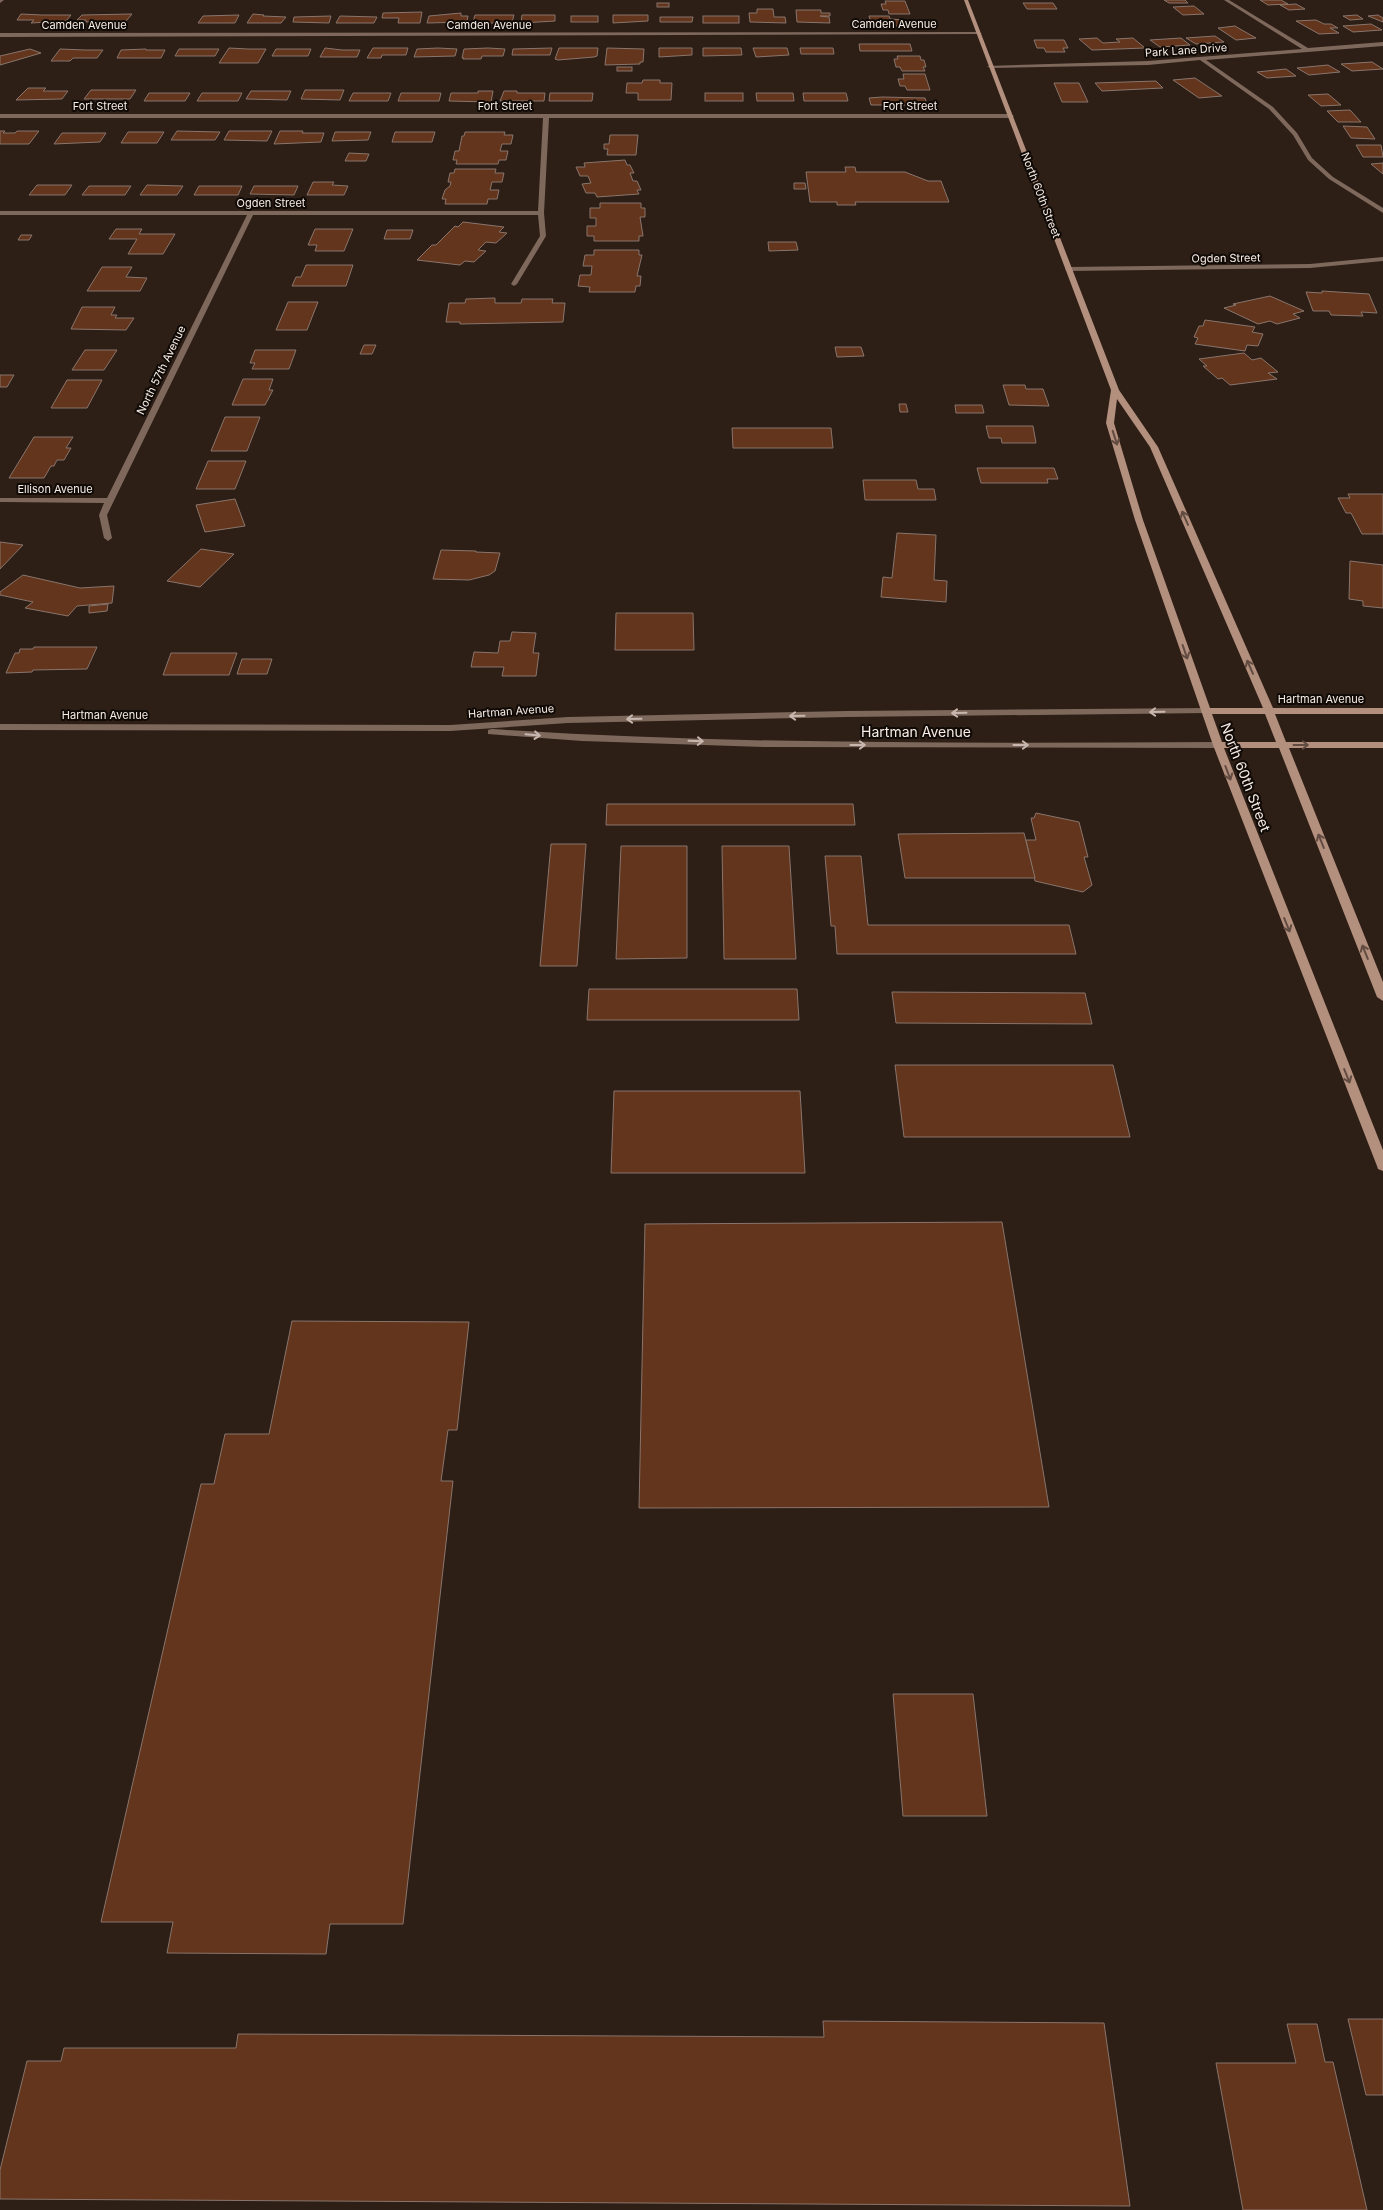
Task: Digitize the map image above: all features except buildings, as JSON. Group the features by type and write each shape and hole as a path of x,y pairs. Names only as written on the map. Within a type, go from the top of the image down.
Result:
{"main road":[{"name":"North 60th Street","path":"966,0 1115,390 1154,447 1269,711 1383,997"},
{"name":"North 60th Street","path":"1115,390 1110,423 1139,520 1218,745 1270,883 1383,1166"},
{"name":"Hartman Avenue","path":"1206,711 1383,711"},
{"name":"Hartman Avenue","path":"1218,745 1383,745"}],"street":[{"path":"1226,0 1307,50"},
{"name":"Camden Avenue","path":"0,35 978,34"},
{"name":"Park Lane Drive","path":"990,66 1105,65 1383,44"},
{"path":"1201,59 1271,108 1295,134 1310,159 1330,178 1383,211"},
{"name":"Fort Street","path":"0,116 1011,116"},
{"path":"514,284 543,236 541,213 546,116"},
{"name":"Ogden Street","path":"0,213 541,213"},
{"name":"North 57th Avenue","path":"108,538 103,515 109,501 251,213"},
{"name":"Ogden Street","path":"1068,269 1310,266 1383,259"},
{"name":"Ellison Avenue","path":"0,500 109,501"},
{"name":"Hartman Avenue","path":"0,727 450,728 568,720 838,714 1206,711"},
{"name":"Hartman Avenue","path":"450,728 569,738 848,745 1218,745"}]}
